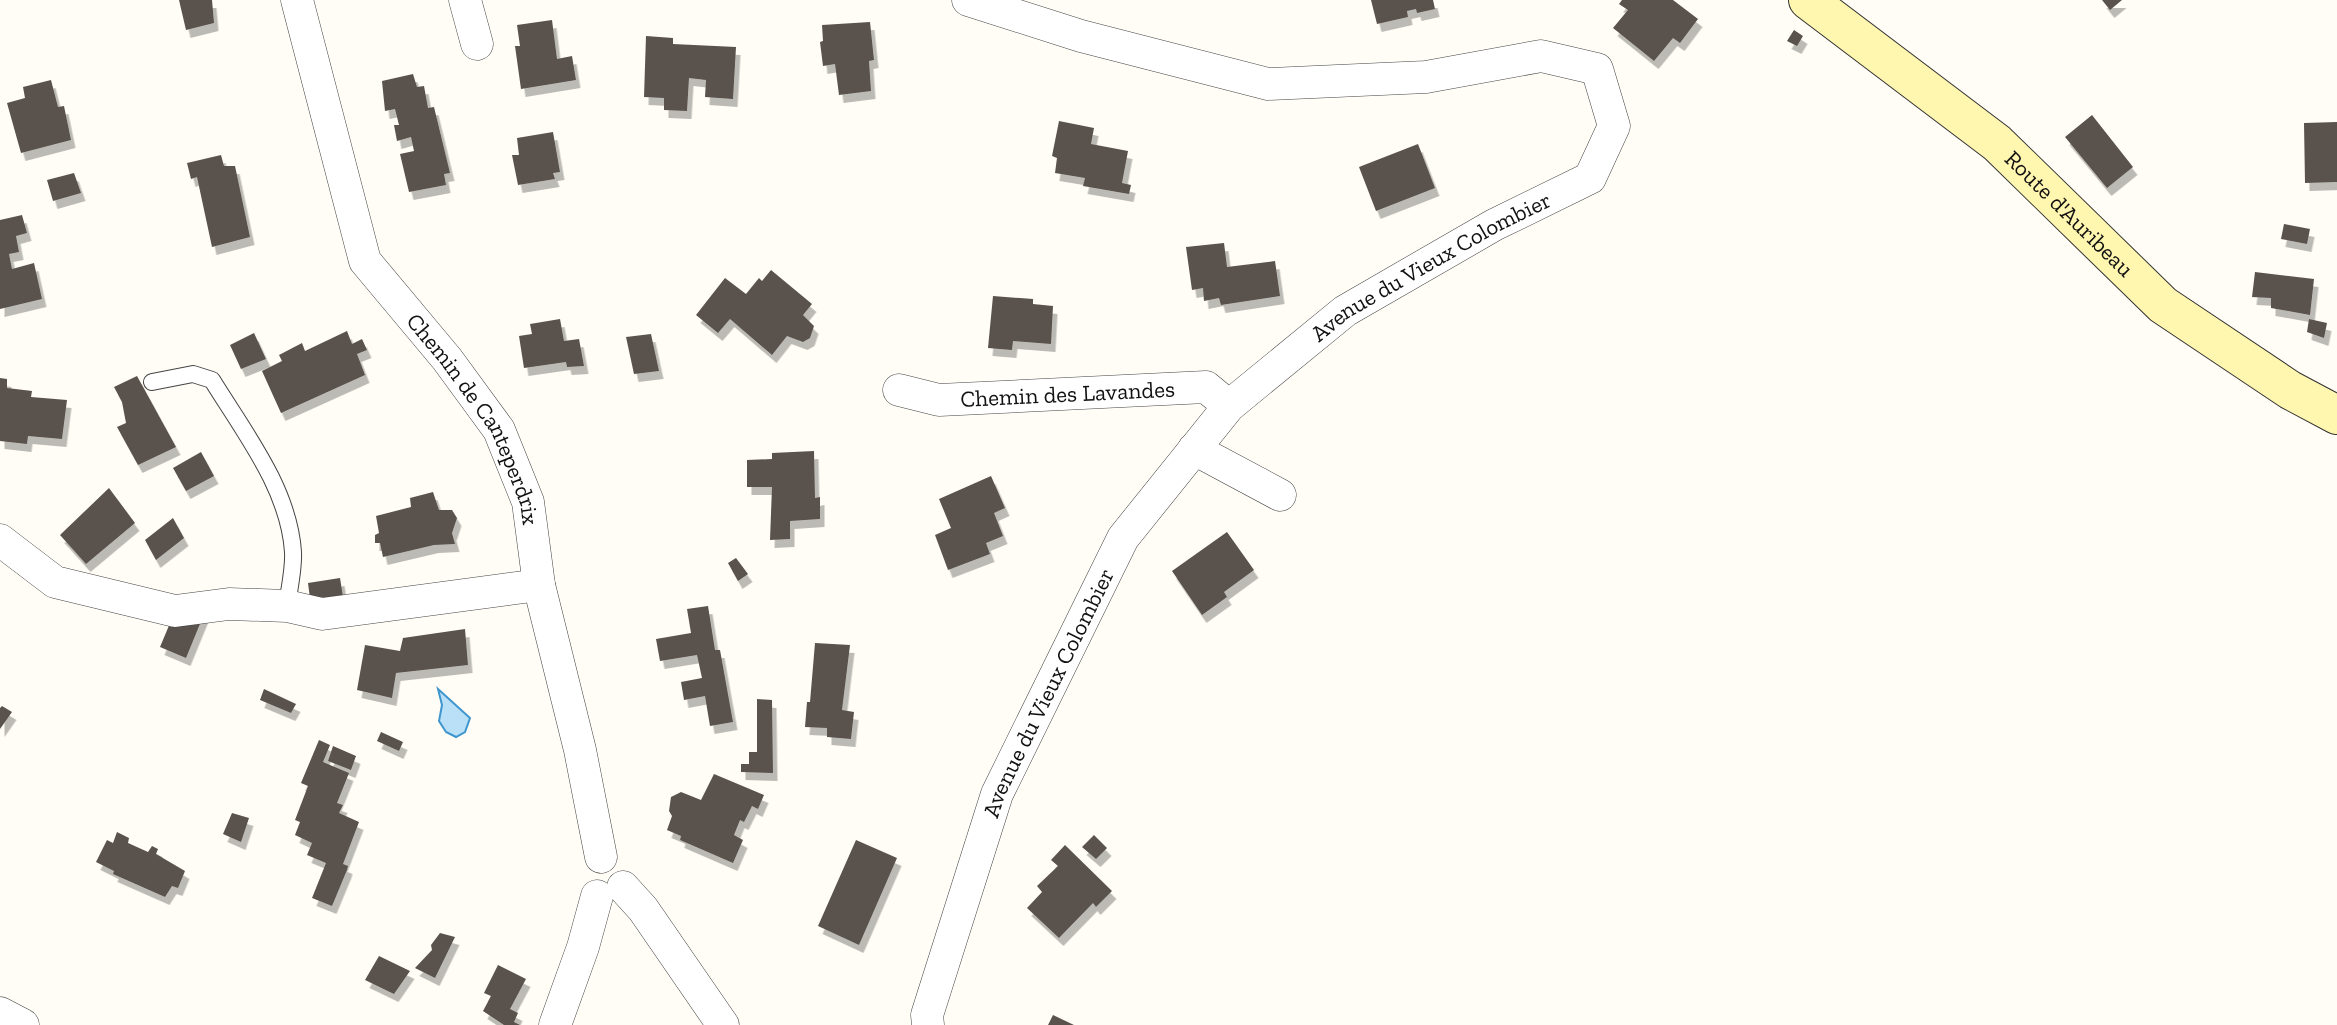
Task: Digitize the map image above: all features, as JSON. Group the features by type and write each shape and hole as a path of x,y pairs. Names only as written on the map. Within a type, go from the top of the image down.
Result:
{"street":[{"name":"Chemin de Canteperdrix","path":"297,0 365,261 447,359 499,430 528,502 539,585 580,750 601,857 611,858 622,867 610,891"},
{"path":"465,0 477,44"},
{"name":"Avenue du Vieux Colombier","path":"928,1025 928,1015 997,794 1123,538 1229,406 1345,311 1494,225 1590,178 1614,126 1597,69 1541,57 1426,76 1268,84 1081,36 968,0"},
{"name":"Route d'Auribeau","path":"1808,0 1997,143 2163,304 2290,390 2337,415"},
{"name":"Chemin des Lavandes","path":"899,390 939,400 1206,387 1229,406"},
{"path":"1194,449 1280,495"},
{"path":"0,540 55,582 175,611 229,604 287,606 322,614 539,585"},
{"path":"555,1025 583,947 610,891 643,909 723,1025"},
{"path":"0,1013 23,1025"}],"lane":[{"path":"152,382 193,374 212,380 264,464 283,507 293,552 287,606"}],"water":[{"path":"438,689 470,718 465,732 456,737 446,732 439,721 442,705"}],"building":[{"path":"179,0 212,0 214,23 186,30"},
{"path":"1371,0 1433,0 1435,9 1417,13 1416,9 1407,11 1408,17 1377,24"},
{"path":"1622,0 1673,0 1698,19 1680,43 1673,38 1654,61 1613,28 1628,10 1619,4"},
{"path":"2102,0 2122,0 2110,10"},
{"path":"552,20 557,59 572,56 576,80 521,89 515,46 520,46 517,25"},
{"path":"870,22 874,60 869,61 871,91 839,95 835,64 823,66 820,42 823,41 822,25"},
{"path":"1794,30 1803,36 1797,46 1787,41"},
{"path":"646,36 673,38 673,44 736,47 733,99 705,97 706,80 689,78 687,111 664,110 664,98 644,97"},
{"path":"413,74 417,87 424,86 428,108 434,107 450,173 444,174 446,185 409,192 400,154 414,151 411,137 397,141 394,125 399,125 395,109 385,111 382,81"},
{"path":"51,80 58,107 64,106 71,140 21,153 7,103 25,98 23,87"},
{"path":"2092,115 2133,167 2107,188 2065,137"},
{"path":"1059,121 1094,128 1091,144 1128,151 1122,183 1131,185 1129,194 1083,186 1085,178 1055,173 1057,158 1052,156"},
{"path":"2337,122 2337,182 2305,183 2304,123"},
{"path":"553,132 560,172 553,173 555,179 518,185 512,155 519,155 517,138"},
{"path":"1418,144 1435,188 1376,211 1359,167"},
{"path":"221,155 224,166 235,166 250,237 212,247 197,177 191,179 187,163"},
{"path":"74,173 81,193 53,201 47,180"},
{"path":"22,215 27,233 16,236 19,252 9,254 12,269 34,263 42,299 0,309 0,220"},
{"path":"2284,224 2310,229 2307,244 2281,239"},
{"path":"1224,243 1227,267 1275,261 1280,296 1221,305 1219,298 1204,301 1203,288 1192,290 1186,247"},
{"path":"771,270 812,304 803,315 814,326 810,338 803,342 787,336 772,355 730,319 718,333 696,315 725,278 746,294 759,278 762,281"},
{"path":"2255,272 2314,279 2310,315 2271,308 2271,298 2252,297"},
{"path":"993,296 1033,299 1033,304 1053,306 1051,344 1013,341 1012,350 988,348"},
{"path":"560,319 564,341 579,339 584,366 567,367 566,362 524,368 519,336 532,334 530,324"},
{"path":"2309,319 2327,323 2324,338 2307,332"},
{"path":"347,331 352,344 362,339 367,350 357,354 365,375 281,413 262,371 282,361 279,355 302,343 305,351"},
{"path":"254,333 266,359 241,369 230,345"},
{"path":"651,334 659,371 634,374 626,337"},
{"path":"137,376 176,447 138,465 117,427 126,423 122,402 114,387"},
{"path":"0,378 7,379 7,388 32,391 31,397 67,400 62,439 28,436 27,444 0,441"},
{"path":"814,451 815,498 820,497 820,519 790,521 790,539 770,540 772,487 747,487 747,460 772,459 772,453"},
{"path":"201,452 214,476 186,491 173,468"},
{"path":"991,476 1005,508 994,513 1003,536 986,543 990,554 948,570 935,535 951,528 939,499"},
{"path":"109,488 135,523 86,564 60,535"},
{"path":"433,492 439,510 452,510 457,518 452,533 455,544 434,545 383,557 380,543 375,543 375,535 379,533 376,516 411,507 410,498"},
{"path":"173,518 184,538 156,560 145,540"},
{"path":"1227,532 1254,570 1224,592 1227,597 1202,615 1172,571"},
{"path":"736,558 748,574 738,581 728,563"},
{"path":"340,578 344,603 311,606 308,583"},
{"path":"708,606 715,650 720,650 733,722 710,726 705,696 684,700 681,682 702,678 697,655 660,661 656,639 691,633 687,609"},
{"path":"204,614 186,658 160,647 173,616"},
{"path":"465,629 468,665 396,673 392,698 357,690 365,645 400,651 403,638"},
{"path":"815,643 850,645 842,710 854,712 851,739 827,737 827,728 805,727"},
{"path":"264,689 296,704 291,713 260,700"},
{"path":"757,699 772,700 773,773 741,772 741,764 749,764 749,752 757,752"},
{"path":"2,706 12,712 0,729 0,708"},
{"path":"381,732 403,742 399,751 377,741"},
{"path":"319,740 330,745 323,762 349,773 337,803 343,805 339,813 359,822 343,864 348,866 347,870 332,906 312,898 326,863 307,855 312,843 295,835 300,822 295,820 308,786 301,783"},
{"path":"333,746 356,756 351,770 328,761"},
{"path":"714,774 764,795 758,809 752,806 744,822 740,820 734,835 743,840 733,863 680,840 681,836 667,830 672,816 669,811 671,797 681,792 701,800"},
{"path":"232,813 249,818 241,842 223,834"},
{"path":"117,832 129,838 128,843 148,852 152,846 158,849 156,854 185,871 178,888 172,886 165,897 113,874 114,871 96,862 107,840 113,843"},
{"path":"1094,835 1107,848 1096,859 1082,847"},
{"path":"856,840 897,858 859,945 818,926"},
{"path":"1065,845 1112,891 1096,907 1093,903 1059,938 1027,908 1042,892 1037,886 1058,866 1051,860"},
{"path":"440,933 455,937 435,978 415,968 432,950 431,945"},
{"path":"379,956 410,971 394,994 365,980"},
{"path":"498,965 526,979 510,1009 518,1013 514,1022 520,1025 504,1025 483,1011 491,996 484,993"},
{"path":"1053,1015 1074,1025 1048,1025"}]}
